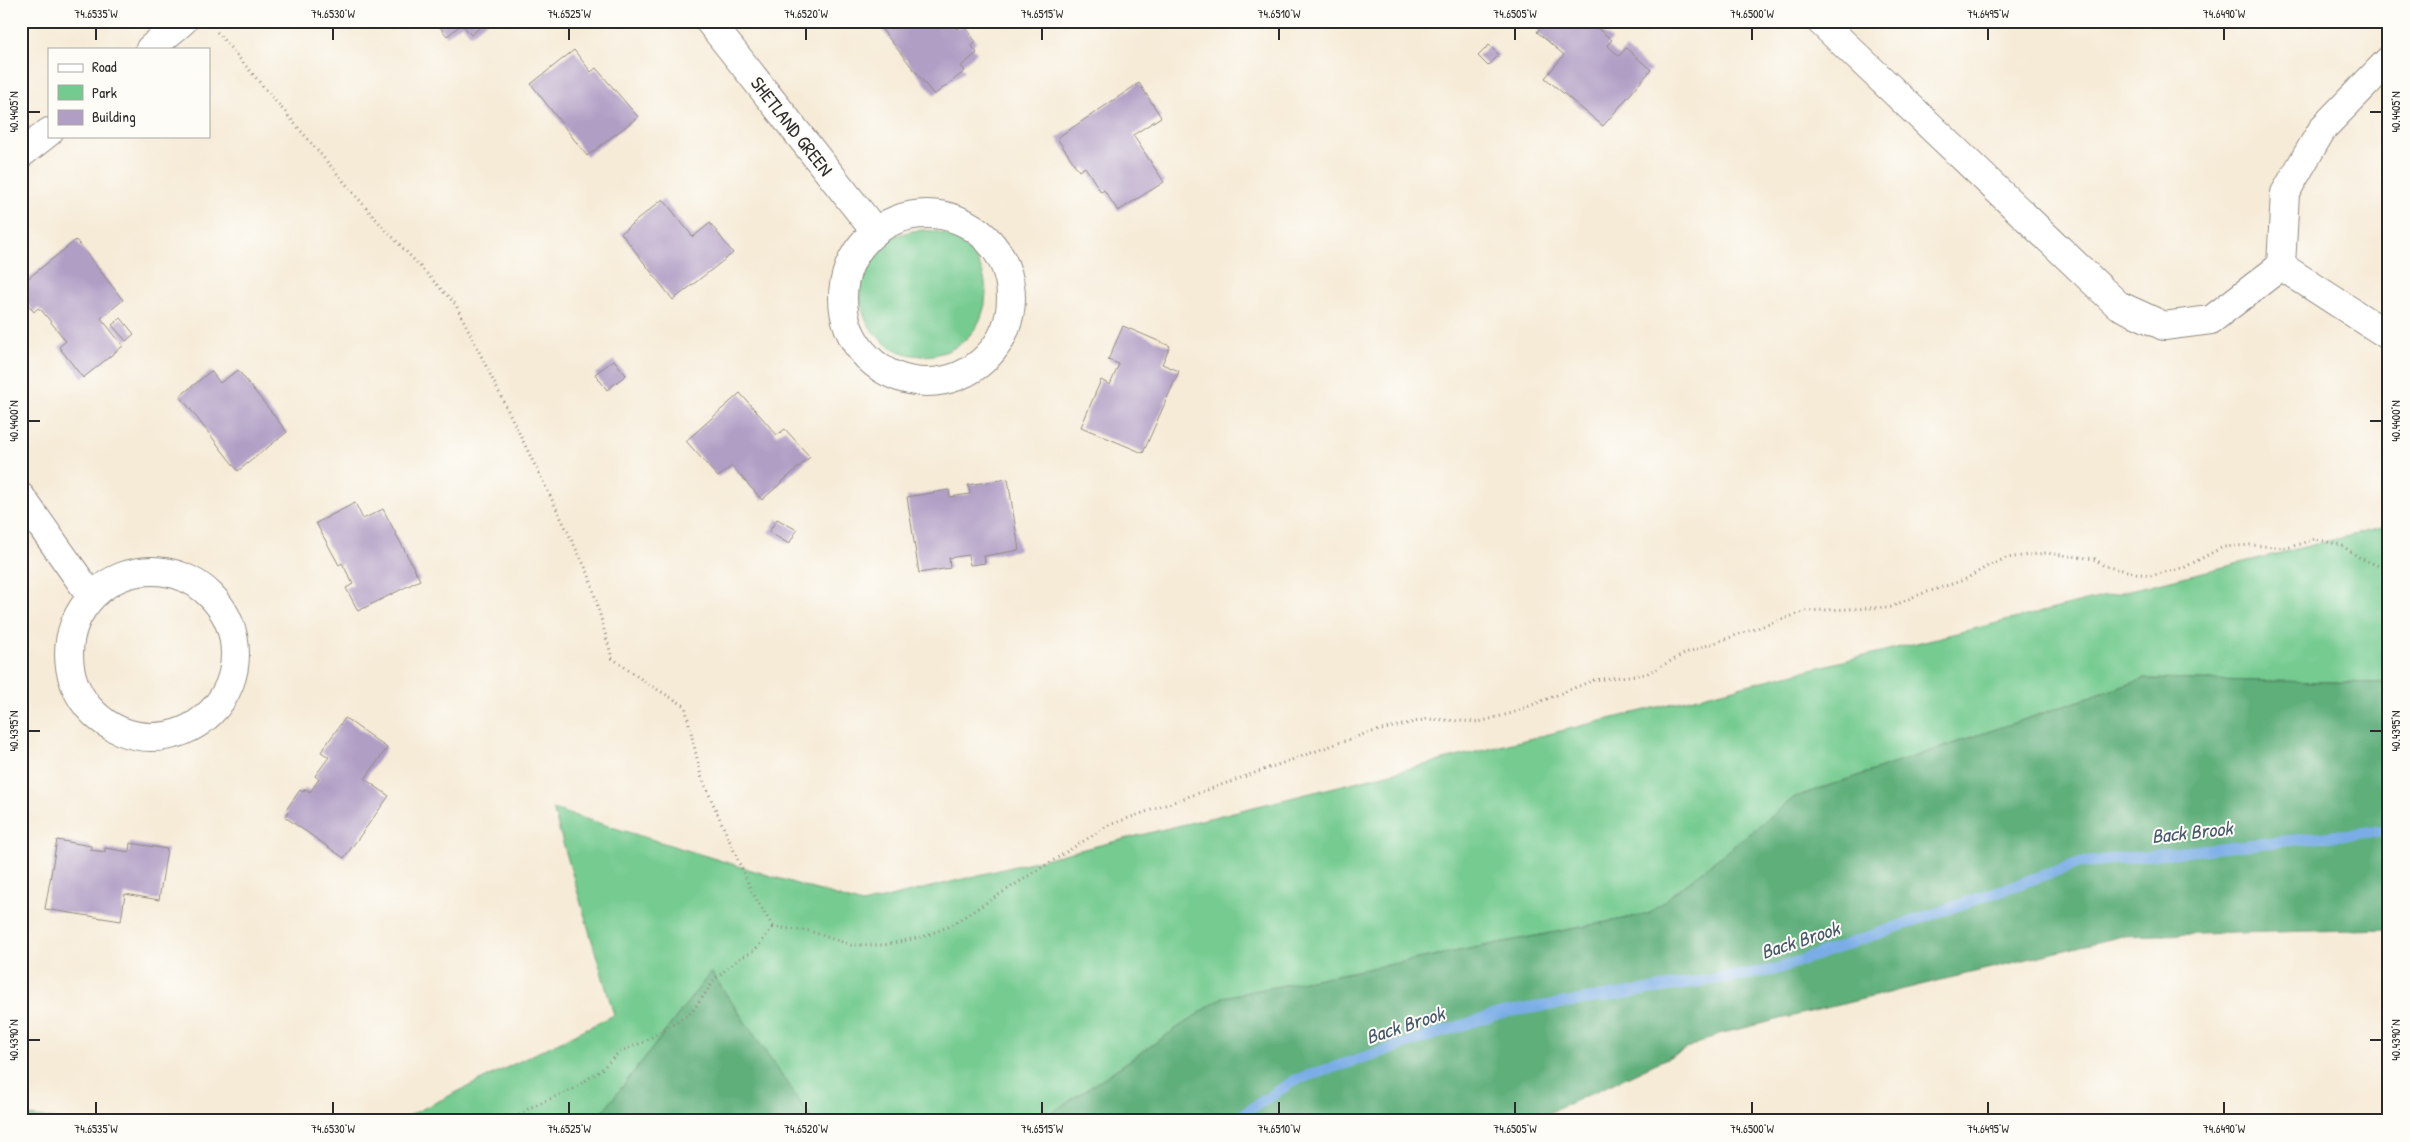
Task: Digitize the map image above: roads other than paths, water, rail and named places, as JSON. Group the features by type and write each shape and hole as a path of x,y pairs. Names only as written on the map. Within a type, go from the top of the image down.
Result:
{"street":[{"path":"151,48 183,21"},
{"name":"SHETLAND GREEN","path":"709,21 875,231"},
{"path":"1820,21 2118,305 2164,326 2211,320 2281,266 2286,193 2323,128 2389,60"},
{"path":"21,154 48,133"},
{"path":"926,213 952,218 976,229 996,248 1008,272 1012,299 1007,326 994,349 974,368 948,380 919,382 891,374 868,358 862,350 851,334 843,307 844,278 856,252 875,231 899,218 926,213"},
{"path":"2281,266 2389,336"},
{"path":"21,497 91,596"},
{"path":"138,571 164,571 190,579 212,595 227,617 236,643 234,670 225,695 208,716 184,731 156,737 128,734 102,721 83,702 71,676 68,648 75,620 91,596 112,580 138,571"}],"waterway":[{"name":"Back Brook","path":"1233,1121 1295,1080 1500,1013 1774,970 2079,863 2389,830"}]}
